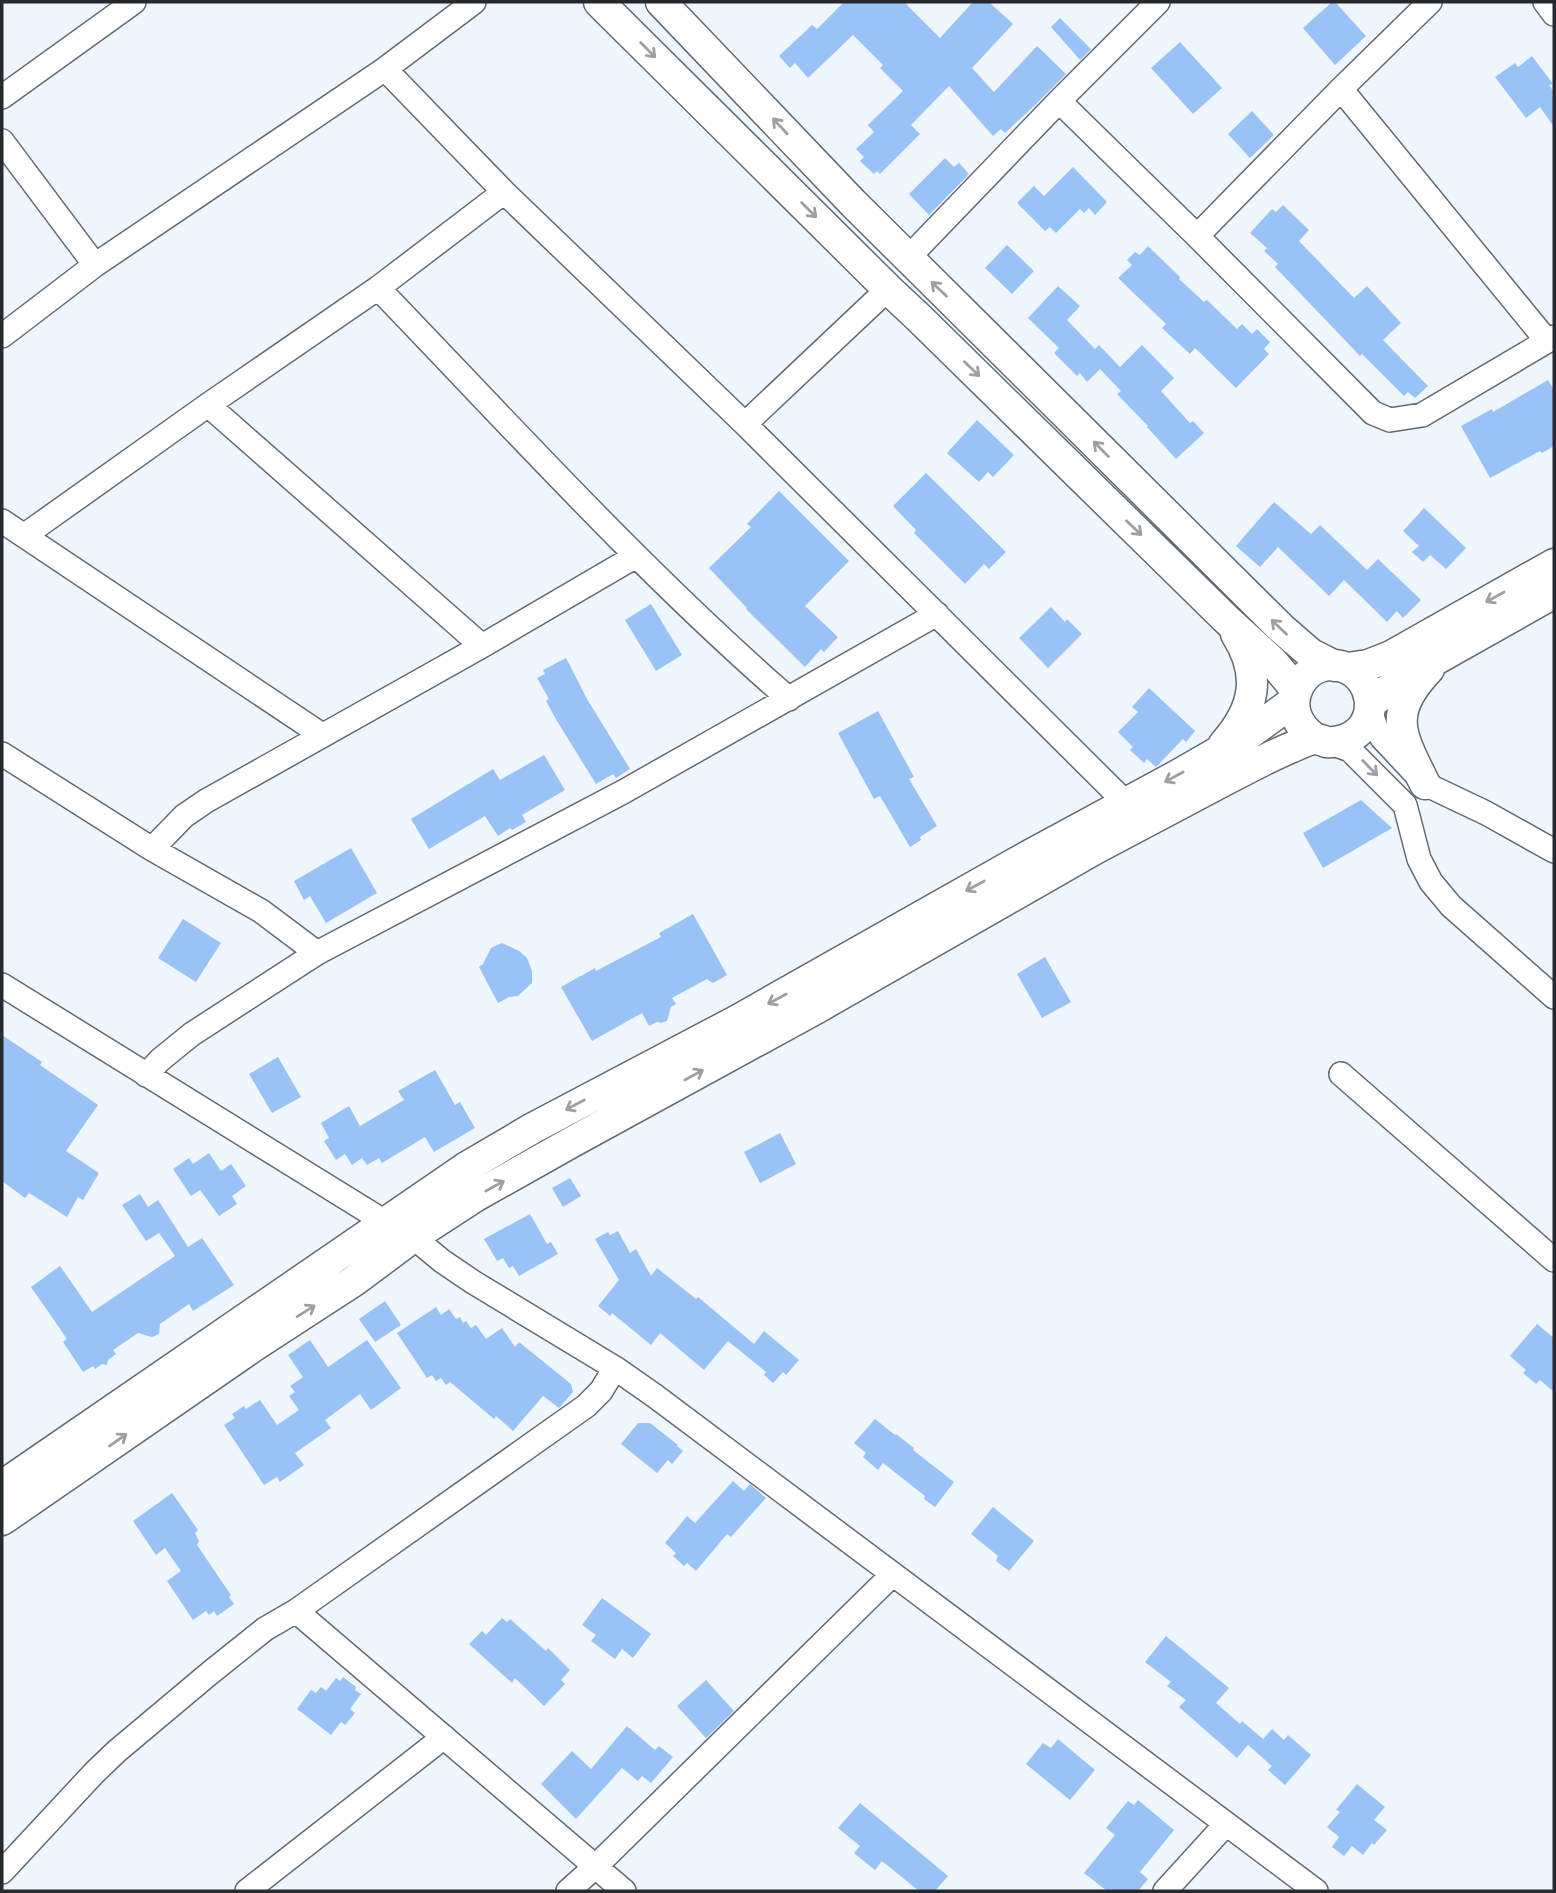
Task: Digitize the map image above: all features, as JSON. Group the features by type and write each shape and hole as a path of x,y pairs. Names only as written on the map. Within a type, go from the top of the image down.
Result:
{"main road":[{"path":"599,2 888,289 1273,662 1295,696"},
{"path":"2,1486 75,1453 290,1321 476,1196 572,1142 817,1009 1095,849 1299,744 1350,738 1360,731 1366,721 1370,697 1357,675 1311,654 1281,628 908,258 661,2"},
{"path":"1322,740 1306,733 1295,713 1295,696 1302,679 1311,671 1322,666 1368,665 1391,656 1554,564"},
{"path":"1370,707 1403,678 1554,593"},
{"path":"1215,754 1245,714 1253,678 1247,654 1226,619"},
{"path":"1415,794 1401,722 1406,702 1415,684 1441,657"},
{"path":"2,1520 75,1453 385,1222 465,1168 533,1128 748,1014 1215,754 1249,734 1295,696"}],"street":[{"path":"2,97 134,2"},
{"path":"2,336 95,265 385,69 474,2"},
{"path":"908,258 1158,2"},
{"path":"1197,236 1430,2"},
{"path":"1545,2 1554,13"},
{"path":"385,69 504,192 745,424 1126,803"},
{"path":"1059,101 1373,413 1390,420 1422,415 1551,339 1341,89"},
{"path":"2,141 95,265"},
{"path":"25,536 378,288 504,192"},
{"path":"378,288 636,556 789,699"},
{"path":"745,424 888,289"},
{"path":"208,405 482,646"},
{"path":"2,521 322,735"},
{"path":"152,849 184,817 206,801 636,556"},
{"path":"146,1075 192,1034 317,953 623,792 937,614"},
{"path":"1370,707 1376,728 1415,794 1419,859 1431,882 1451,906 1554,997"},
{"path":"1322,740 1350,750 1415,794 1486,813 1554,851"},
{"path":"3,756 152,849 261,911 317,953"},
{"path":"2,985 413,1237 473,1282 615,1368 1316,1891"},
{"path":"1341,1074 1554,1259"},
{"path":"2,1872 117,1751 210,1672 265,1629 296,1611 586,1406 601,1391 615,1368"},
{"path":"568,1891 892,1575"},
{"path":"296,1611 624,1891"},
{"path":"247,1891 444,1737"},
{"path":"1165,1891 1226,1824"}],"building":[{"path":"844,2 904,2 940,38 973,2 989,2 1013,24 972,68 994,92 1037,46 1066,74 1005,133 1001,129 993,136 949,86 911,125 920,134 880,174 877,171 874,174 860,161 864,157 856,149 874,132 868,125 903,91 880,68 883,65 853,35 808,78 795,63 790,68 779,56 812,25 817,29"},
{"path":"1335,2 1366,36 1335,65 1303,28"},
{"path":"1060,18 1091,49 1080,60 1051,27"},
{"path":"1180,42 1222,88 1193,114 1151,68"},
{"path":"1532,56 1553,84 1549,85 1554,92 1554,127 1540,107 1526,118 1495,77 1515,63 1518,67"},
{"path":"1252,111 1274,135 1250,158 1228,134"},
{"path":"945,158 954,167 959,163 969,174 929,215 909,194"},
{"path":"1073,167 1107,202 1095,215 1089,208 1084,213 1080,209 1056,233 1050,227 1045,231 1017,203 1034,186 1044,196"},
{"path":"1283,205 1309,230 1299,241 1354,298 1367,286 1401,323 1383,340 1428,386 1415,398 1408,392 1404,396 1362,354 1360,356 1275,267 1278,264 1264,251 1267,248 1250,233 1272,209 1276,212"},
{"path":"1007,245 1034,271 1012,294 985,268"},
{"path":"1148,246 1179,279 1204,302 1207,300 1237,329 1242,324 1252,334 1257,329 1270,342 1264,349 1269,354 1236,388 1195,348 1190,354 1162,328 1166,324 1118,278 1132,265 1127,260 1135,252 1140,255"},
{"path":"1058,286 1080,306 1067,320 1095,349 1099,345 1120,367 1142,345 1174,378 1161,391 1190,423 1193,421 1204,433 1176,459 1117,394 1121,391 1100,369 1087,382 1080,373 1077,376 1054,353 1059,348 1028,318"},
{"path":"1548,380 1554,390 1554,446 1490,478 1461,426 1492,409 1493,412"},
{"path":"977,420 1014,455 993,477 988,472 979,482 947,453"},
{"path":"926,473 1006,552 989,569 984,564 965,584 914,533 916,530 893,506"},
{"path":"779,491 849,561 805,606 838,637 824,652 821,649 805,667 709,568 751,527 747,524"},
{"path":"1274,502 1311,534 1320,525 1367,570 1378,559 1421,600 1403,618 1397,611 1387,622 1344,580 1329,596 1278,547 1260,567 1236,546"},
{"path":"1424,508 1466,548 1446,569 1430,555 1423,562 1412,552 1419,546 1403,531"},
{"path":"651,604 682,655 656,671 625,620"},
{"path":"1051,607 1065,622 1067,619 1082,634 1048,668 1019,638"},
{"path":"566,658 587,699 630,769 616,778 613,774 596,784 546,701 549,699 537,678 545,674 543,670"},
{"path":"1149,688 1195,731 1186,742 1183,739 1156,767 1147,759 1144,763 1130,750 1133,747 1118,732 1138,712 1132,707"},
{"path":"878,711 914,777 909,779 937,826 910,847 880,796 874,799 838,733"},
{"path":"544,755 565,790 522,815 526,822 498,836 485,816 429,849 411,819 493,769 500,780"},
{"path":"1361,800 1392,828 1323,868 1303,833"},
{"path":"351,848 377,893 326,923 310,896 304,900 294,881"},
{"path":"693,914 727,975 713,983 707,979 672,998 676,1004 671,1007 667,1021 649,1026 642,1013 592,1041 561,987 661,937 659,933"},
{"path":"183,919 221,943 196,982 158,958"},
{"path":"502,943 527,958 532,971 532,983 518,996 498,1003 479,967 491,948"},
{"path":"1045,957 1071,1002 1042,1018 1017,974"},
{"path":"2,1035 98,1105 66,1151 99,1173 83,1200 78,1197 67,1217 29,1193 25,1198 2,1181"},
{"path":"278,1057 301,1097 272,1113 249,1074"},
{"path":"435,1070 455,1105 460,1102 475,1128 434,1152 425,1137 382,1163 379,1158 367,1165 362,1158 352,1165 345,1154 336,1160 324,1141 329,1138 321,1123 349,1106 360,1126 404,1100 398,1091"},
{"path":"780,1133 796,1164 760,1183 744,1152"},
{"path":"209,1153 221,1171 231,1164 246,1186 232,1196 237,1204 219,1216 200,1190 191,1196 173,1169 189,1158 193,1164"},
{"path":"570,1178 581,1196 563,1207 552,1188"},
{"path":"140,1194 148,1207 158,1200 188,1247 202,1238 234,1285 193,1311 189,1304 160,1324 159,1334 152,1337 138,1333 113,1350 116,1354 108,1360 107,1365 102,1364 95,1369 93,1366 83,1372 63,1342 67,1339 31,1287 60,1266 92,1312 175,1256 159,1233 146,1241 122,1205"},
{"path":"530,1214 547,1244 551,1242 558,1254 519,1276 513,1266 509,1268 503,1258 497,1261 484,1239"},
{"path":"618,1231 630,1253 636,1249 651,1276 657,1268 696,1299 698,1297 754,1344 764,1331 799,1360 786,1375 783,1372 773,1383 764,1375 766,1372 728,1341 704,1370 660,1333 651,1345 612,1313 610,1316 598,1306 619,1280 595,1239 608,1232 610,1235"},
{"path":"385,1301 401,1325 375,1342 359,1319"},
{"path":"436,1307 441,1315 449,1309 456,1319 460,1317 463,1323 466,1321 471,1328 476,1325 486,1339 502,1328 515,1347 519,1342 571,1384 573,1392 559,1408 543,1396 513,1431 496,1416 494,1419 450,1382 446,1385 441,1378 436,1381 432,1375 427,1378 397,1333"},
{"path":"1537,1324 1554,1338 1554,1392 1540,1380 1536,1384 1523,1373 1526,1370 1510,1356"},
{"path":"310,1340 328,1367 367,1340 401,1388 371,1410 360,1394 325,1420 331,1428 295,1453 304,1465 280,1482 277,1477 264,1485 224,1425 235,1418 232,1414 260,1400 277,1425 299,1410 289,1396 295,1392 290,1386 303,1377 288,1355"},
{"path":"875,1419 954,1482 935,1507 883,1463 878,1470 863,1457 866,1453 854,1443"},
{"path":"638,1423 650,1423 683,1451 672,1464 668,1460 657,1473 621,1444"},
{"path":"733,1481 744,1491 750,1484 766,1498 731,1537 727,1534 696,1571 687,1563 684,1566 673,1556 676,1553 665,1543 687,1516 695,1523"},
{"path":"172,1493 198,1530 195,1533 199,1541 197,1545 231,1595 229,1597 234,1604 217,1616 214,1611 209,1615 206,1611 193,1620 167,1581 181,1571 165,1548 156,1555 133,1521"},
{"path":"993,1507 1034,1541 1009,1571 996,1561 998,1556 971,1534"},
{"path":"602,1598 651,1634 633,1658 622,1649 615,1659 591,1641 596,1635 582,1625"},
{"path":"502,1618 507,1622 510,1619 546,1651 548,1648 570,1670 561,1680 565,1684 544,1706 515,1678 512,1683 469,1644 482,1631 486,1635"},
{"path":"1166,1636 1229,1688 1216,1703 1240,1724 1242,1721 1263,1739 1272,1729 1284,1740 1288,1735 1311,1755 1285,1785 1268,1770 1272,1766 1248,1745 1237,1758 1179,1707 1186,1700 1167,1686 1171,1682 1145,1662"},
{"path":"343,1677 361,1694 350,1709 355,1713 345,1725 341,1722 331,1735 297,1709 311,1690 316,1693 321,1687 326,1691 336,1678 340,1681"},
{"path":"706,1680 734,1711 706,1738 677,1706"},
{"path":"627,1726 655,1750 659,1746 673,1757 651,1783 642,1776 638,1781 622,1768 576,1819 541,1784 572,1751 591,1769"},
{"path":"1058,1739 1095,1770 1070,1800 1026,1764 1043,1743 1051,1748"},
{"path":"1357,1784 1385,1807 1374,1820 1387,1830 1363,1855 1352,1846 1344,1856 1332,1847 1339,1837 1327,1827 1340,1812 1336,1810"},
{"path":"1138,1800 1174,1830 1140,1872 1148,1879 1138,1891 1107,1891 1084,1873 1115,1835 1106,1828 1128,1801 1134,1805"},
{"path":"860,1803 948,1876 935,1891 919,1891 882,1861 875,1870 854,1853 860,1846 838,1828"}]}
